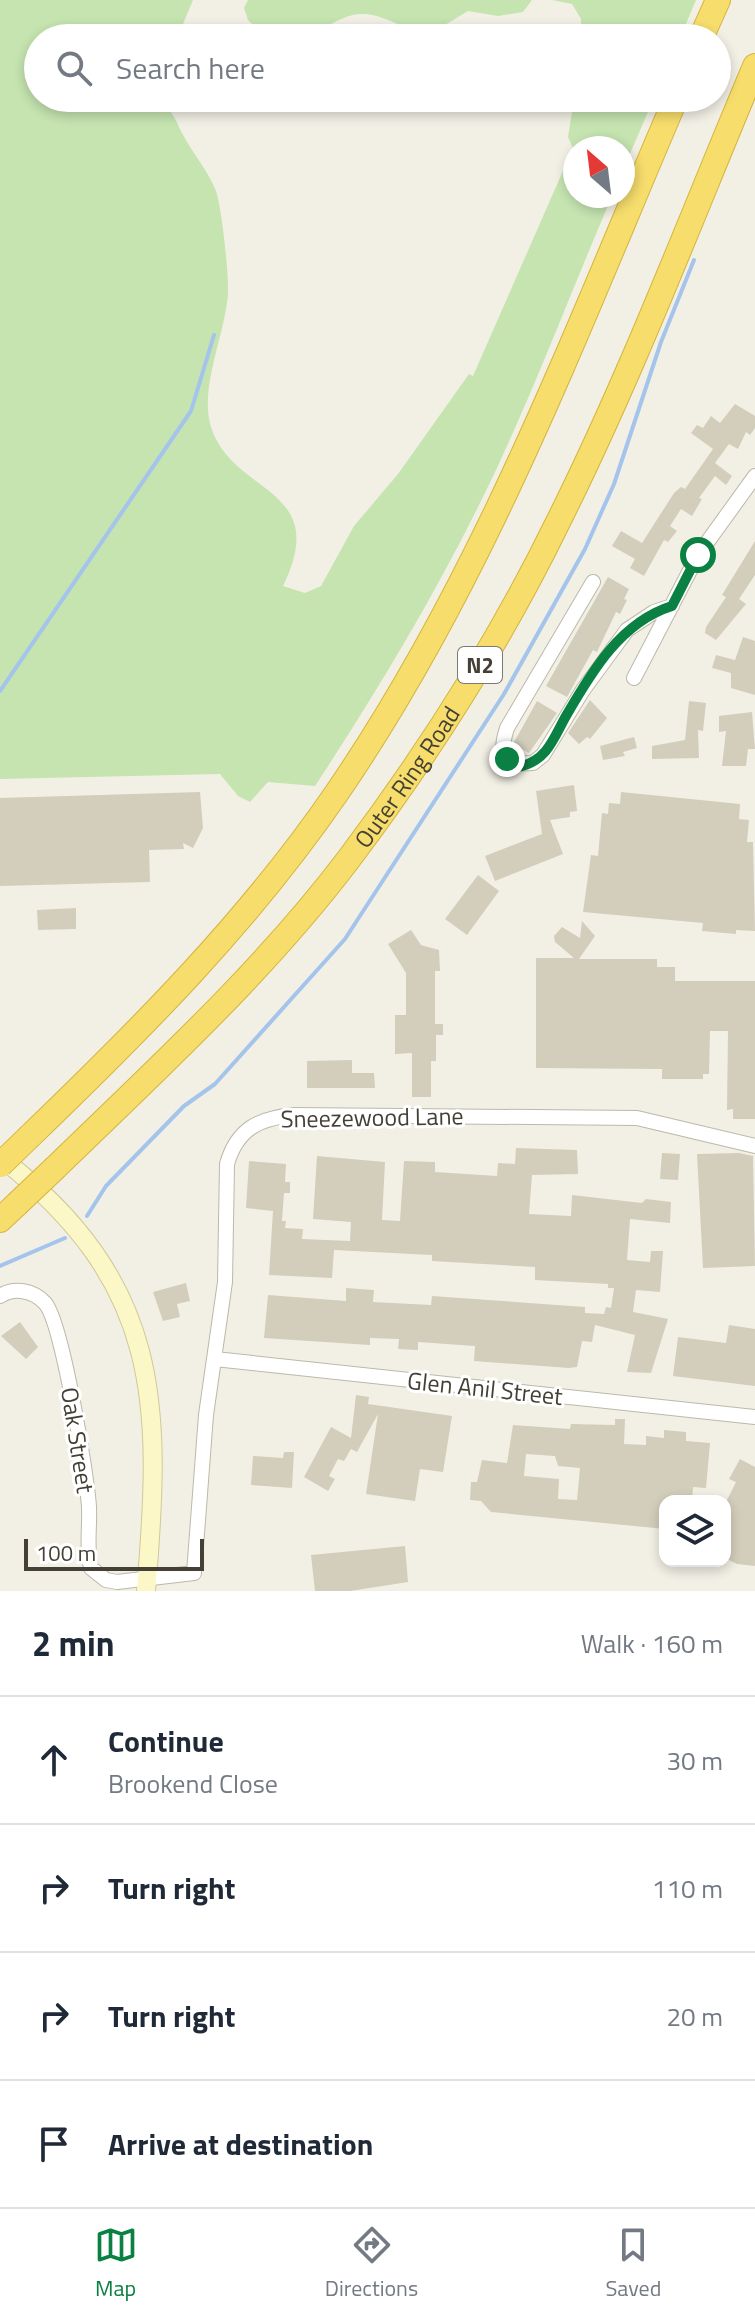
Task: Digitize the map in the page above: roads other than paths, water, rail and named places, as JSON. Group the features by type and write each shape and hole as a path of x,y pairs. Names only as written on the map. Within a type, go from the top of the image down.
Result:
{"highway":[{"path":"707,24 718,0"},
{"name":"Outer Ring Road","path":"8,1212 175,1053 297,920 346,862 463,693 527,582 587,463 755,66"},
{"name":"Outer Ring Road","path":"0,1165 164,1006 214,950 294,852 380,727 462,585 506,495 670,112"}],"street":[{"path":"634,678 714,528 755,476"},
{"path":"593,582 507,728 502,744 503,753 514,764 533,763 543,755 583,690 627,630 642,618 672,606"},
{"name":"Sneezewood Lane","path":"147,1585 194,1573 205,1428 227,1252 227,1164 238,1138 259,1121 294,1115 637,1118 696,1134 741,1140 755,1146"},
{"path":"0,1157 56,1204 87,1238 130,1322 145,1370 153,1413 153,1515 147,1585"},
{"name":"Oak Street","path":"0,1296 13,1291 35,1295 51,1312 68,1376 89,1505 91,1568 97,1575 112,1582 147,1585"},
{"name":"Glen Anil Street","path":"215,1359 755,1417"}],"waterway":[{"path":"87,1216 106,1186 184,1106 215,1084 345,939 504,694 585,549 614,484 661,342 694,260"},
{"path":"0,691 191,411 214,335"},
{"path":"0,1266 65,1238"}]}
